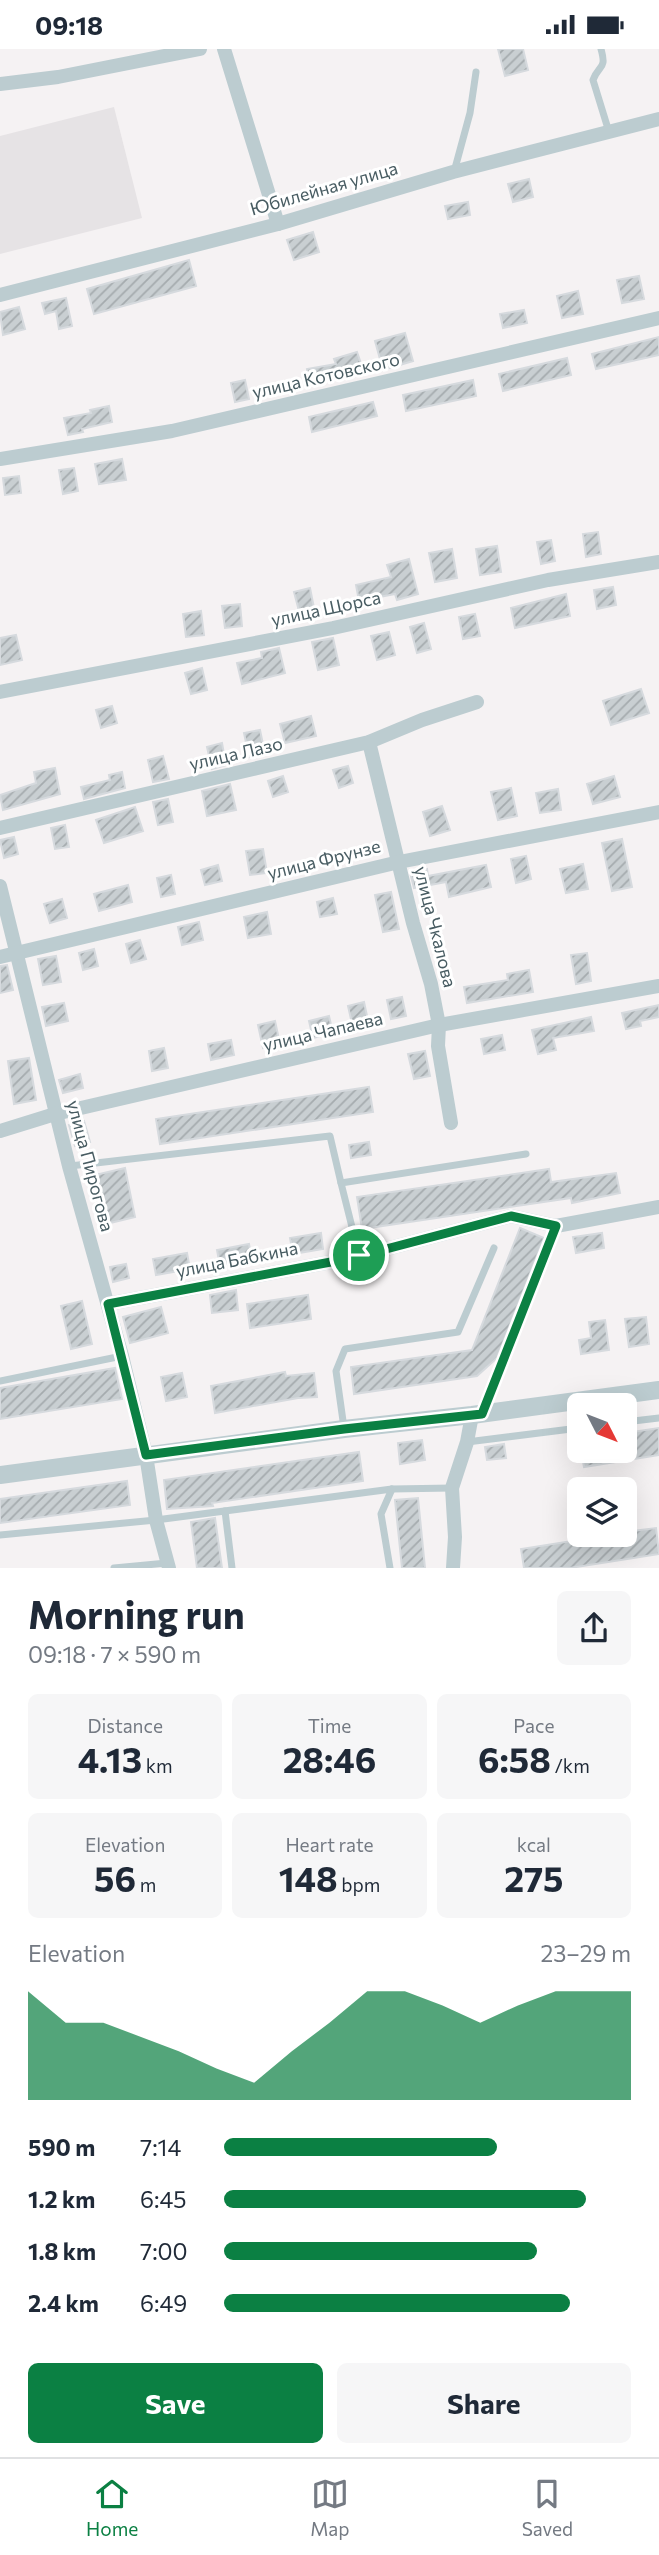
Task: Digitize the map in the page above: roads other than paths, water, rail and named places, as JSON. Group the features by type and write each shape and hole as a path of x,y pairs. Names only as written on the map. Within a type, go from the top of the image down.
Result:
{"street":[{"path":"0,84 58,77 200,49"},
{"path":"224,49 278,224"},
{"name":"Юбилейная улица","path":"0,295 278,224 453,172 659,120"},
{"name":"улица Котовского","path":"0,459 172,431 659,318"},
{"name":"улица Щорса","path":"0,692 332,628 548,580 659,562"},
{"name":"улица Лазо","path":"0,828 369,743 422,720 477,702"},
{"name":"улица Чкалова","path":"369,743 439,1025 438,1047 451,1123"},
{"name":"улица Фрунзе","path":"0,957 399,862 659,811"},
{"name":"улица Пирогова","path":"0,886 55,1114 122,1356 146,1455 156,1520 168,1565"},
{"name":"улица Чапаева","path":"0,1131 55,1114 439,1025 659,986"},
{"name":"улица Бабкина","path":"108,1304 359,1255 511,1216 556,1226 659,1207"},
{"path":"0,1475 659,1390"},
{"path":"453,1568 452,1488 477,1414"}],"lane":[{"path":"601,49 604,67 593,80 609,133"},
{"path":"453,172 470,113 476,72"},
{"path":"69,1166 330,1136 359,1255"},
{"path":"341,1183 526,1154"},
{"path":"477,1414 556,1226"},
{"path":"344,1429 336,1371 345,1349 458,1332 494,1248"},
{"path":"0,1381 122,1356"},
{"path":"637,1421 659,1418"},
{"path":"467,1442 567,1430"},
{"path":"0,1535 156,1520 392,1489 452,1488"},
{"path":"390,1568 381,1514 392,1489"},
{"path":"225,1511 232,1568"},
{"path":"114,1568 168,1565"}]}
